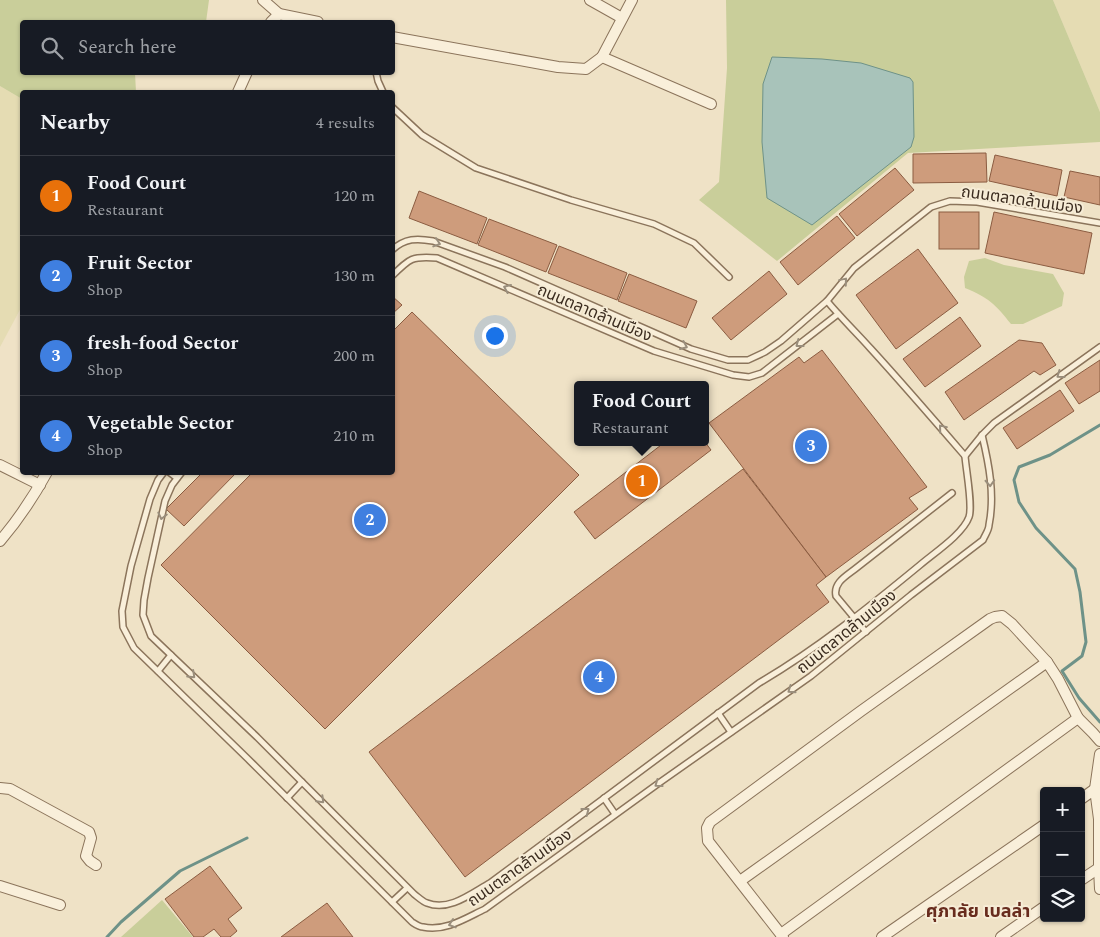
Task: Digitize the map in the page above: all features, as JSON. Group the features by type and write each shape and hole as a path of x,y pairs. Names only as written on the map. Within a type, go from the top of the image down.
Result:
{"street":[{"path":"263,0 275,18 296,20"},
{"path":"590,0 622,18"},
{"path":"395,38 558,67 586,69 602,57 632,0"},
{"path":"602,57 711,104"},
{"path":"239,90 246,75"},
{"path":"0,465 40,485"},
{"path":"0,541 10,530 45,475"},
{"path":"1078,718 782,936 708,841 707,828 710,822 861,711 994,617 1002,616 1012,624 1047,662 1078,718 1100,741"},
{"path":"740,881 1047,662"},
{"path":"1100,754 1095,789 1099,819 1100,889"},
{"path":"0,788 10,789 89,832 92,838 86,856 96,865"},
{"path":"1085,796 1095,789"},
{"path":"882,937 1040,828"},
{"path":"1085,877 1099,868"},
{"path":"0,886 60,905"},
{"path":"1001,937 1040,910"}],"lane":[{"path":"377,75 382,90"},
{"path":"395,110 422,135 476,168 571,200 654,224 694,243 729,277"},
{"name":"ถนนตลาดล้านเมือง","path":"395,248 410,239 433,241 505,268 691,349 728,360 748,360 765,352 781,341 827,301 854,268 931,207 950,201 977,202 1100,224"},
{"name":"ถนนตลาดล้านเมือง","path":"395,273 412,259 421,256 437,258 654,351 733,375 750,377 762,373 838,314"},
{"path":"827,301 965,456 994,423 1100,347"},
{"name":"ถนนตลาดล้านเมือง","path":"162,475 150,499 131,566 122,611 123,628 134,648 412,922 422,927 436,928 454,924 485,909 811,676 983,540 989,527 991,505 988,464 982,435"},
{"name":"ถนนตลาดล้านเมือง","path":"180,475 172,484 165,501 144,600 144,615 151,636 257,737 407,888 427,903 441,906 457,902 490,883 718,713 760,683 804,656 959,533 970,515 965,456"},
{"path":"174,475 177,478"},
{"path":"866,632 836,596 836,586 952,493"},
{"path":"158,671 171,655"},
{"path":"718,713 732,732"},
{"path":"287,798 302,782"},
{"path":"604,798 616,814"},
{"path":"392,902 407,888"}],"shaded area":[{"path":"1053,0 1100,0 1100,112"},
{"path":"0,86 20,98 20,310 0,347"}],"green space":[{"path":"0,0 209,0 206,20 20,20 20,75 135,75 136,90 20,90 20,98 0,86"},
{"path":"726,0 1053,0 1100,112 1100,142 908,153 777,261 699,200 719,182 727,68"},
{"path":"985,258 1004,265 1053,274 1064,293 1062,306 1023,324 1011,324 991,302 965,288 964,277 969,261"},
{"path":"162,900 193,937 121,937"}],"water":[{"path":"772,57 861,63 910,78 913,82 914,137 911,147 812,225 767,198 762,142 763,84"}],"building":[{"path":"986,153 987,182 913,183 913,154"},
{"path":"995,155 1062,170 1057,196 989,181"},
{"path":"895,168 914,190 857,236 839,214"},
{"path":"1070,171 1100,177 1100,205 1064,197"},
{"path":"419,191 487,218 477,244 409,218"},
{"path":"939,212 979,212 979,249 939,249"},
{"path":"994,212 1092,233 1084,274 985,253"},
{"path":"837,216 855,238 798,285 780,262"},
{"path":"489,219 557,245 546,272 478,245"},
{"path":"559,246 627,273 617,300 548,273"},
{"path":"918,249 958,303 896,349 856,295"},
{"path":"769,271 787,294 731,340 712,318"},
{"path":"629,274 697,301 686,328 618,301"},
{"path":"395,299 402,305 395,311"},
{"path":"412,312 579,475 325,729 161,565 250,475 395,475 395,329"},
{"path":"960,317 981,346 925,387 903,359"},
{"path":"1019,340 1042,343 1056,365 1040,375 1034,371 964,420 945,392"},
{"path":"822,350 927,487 909,498 918,509 826,577 709,423 799,357 804,363"},
{"path":"1100,360 1100,391 1079,404 1065,383"},
{"path":"1060,390 1074,411 1017,449 1003,428"},
{"path":"660,446 708,446 711,450 595,539 574,512"},
{"path":"743,469 826,577 816,585 829,602 465,877 369,752"},
{"path":"200,475 234,475 184,526 166,509"},
{"path":"210,866 242,908 228,919 237,931 230,937 221,937 214,929 203,937 194,937 165,899"},
{"path":"327,903 353,937 281,937"}],"waterway":[{"path":"1100,425 1050,455 1019,467 1014,480 1019,502 1036,528 1075,569 1080,592 1086,642 1082,656 1062,671 1079,698 1100,722"},
{"path":"107,937 121,922 180,871 247,838"}],"place":[{"name":"fresh-food Sector","path":"811,446"},
{"name":"Food Court","path":"642,481"},
{"name":"Fruit Sector","path":"370,520"},
{"name":"Vegetable Sector","path":"599,677"}],"district":[{"name":"ศุภาลัย เบลล่า","path":"978,911"}]}
